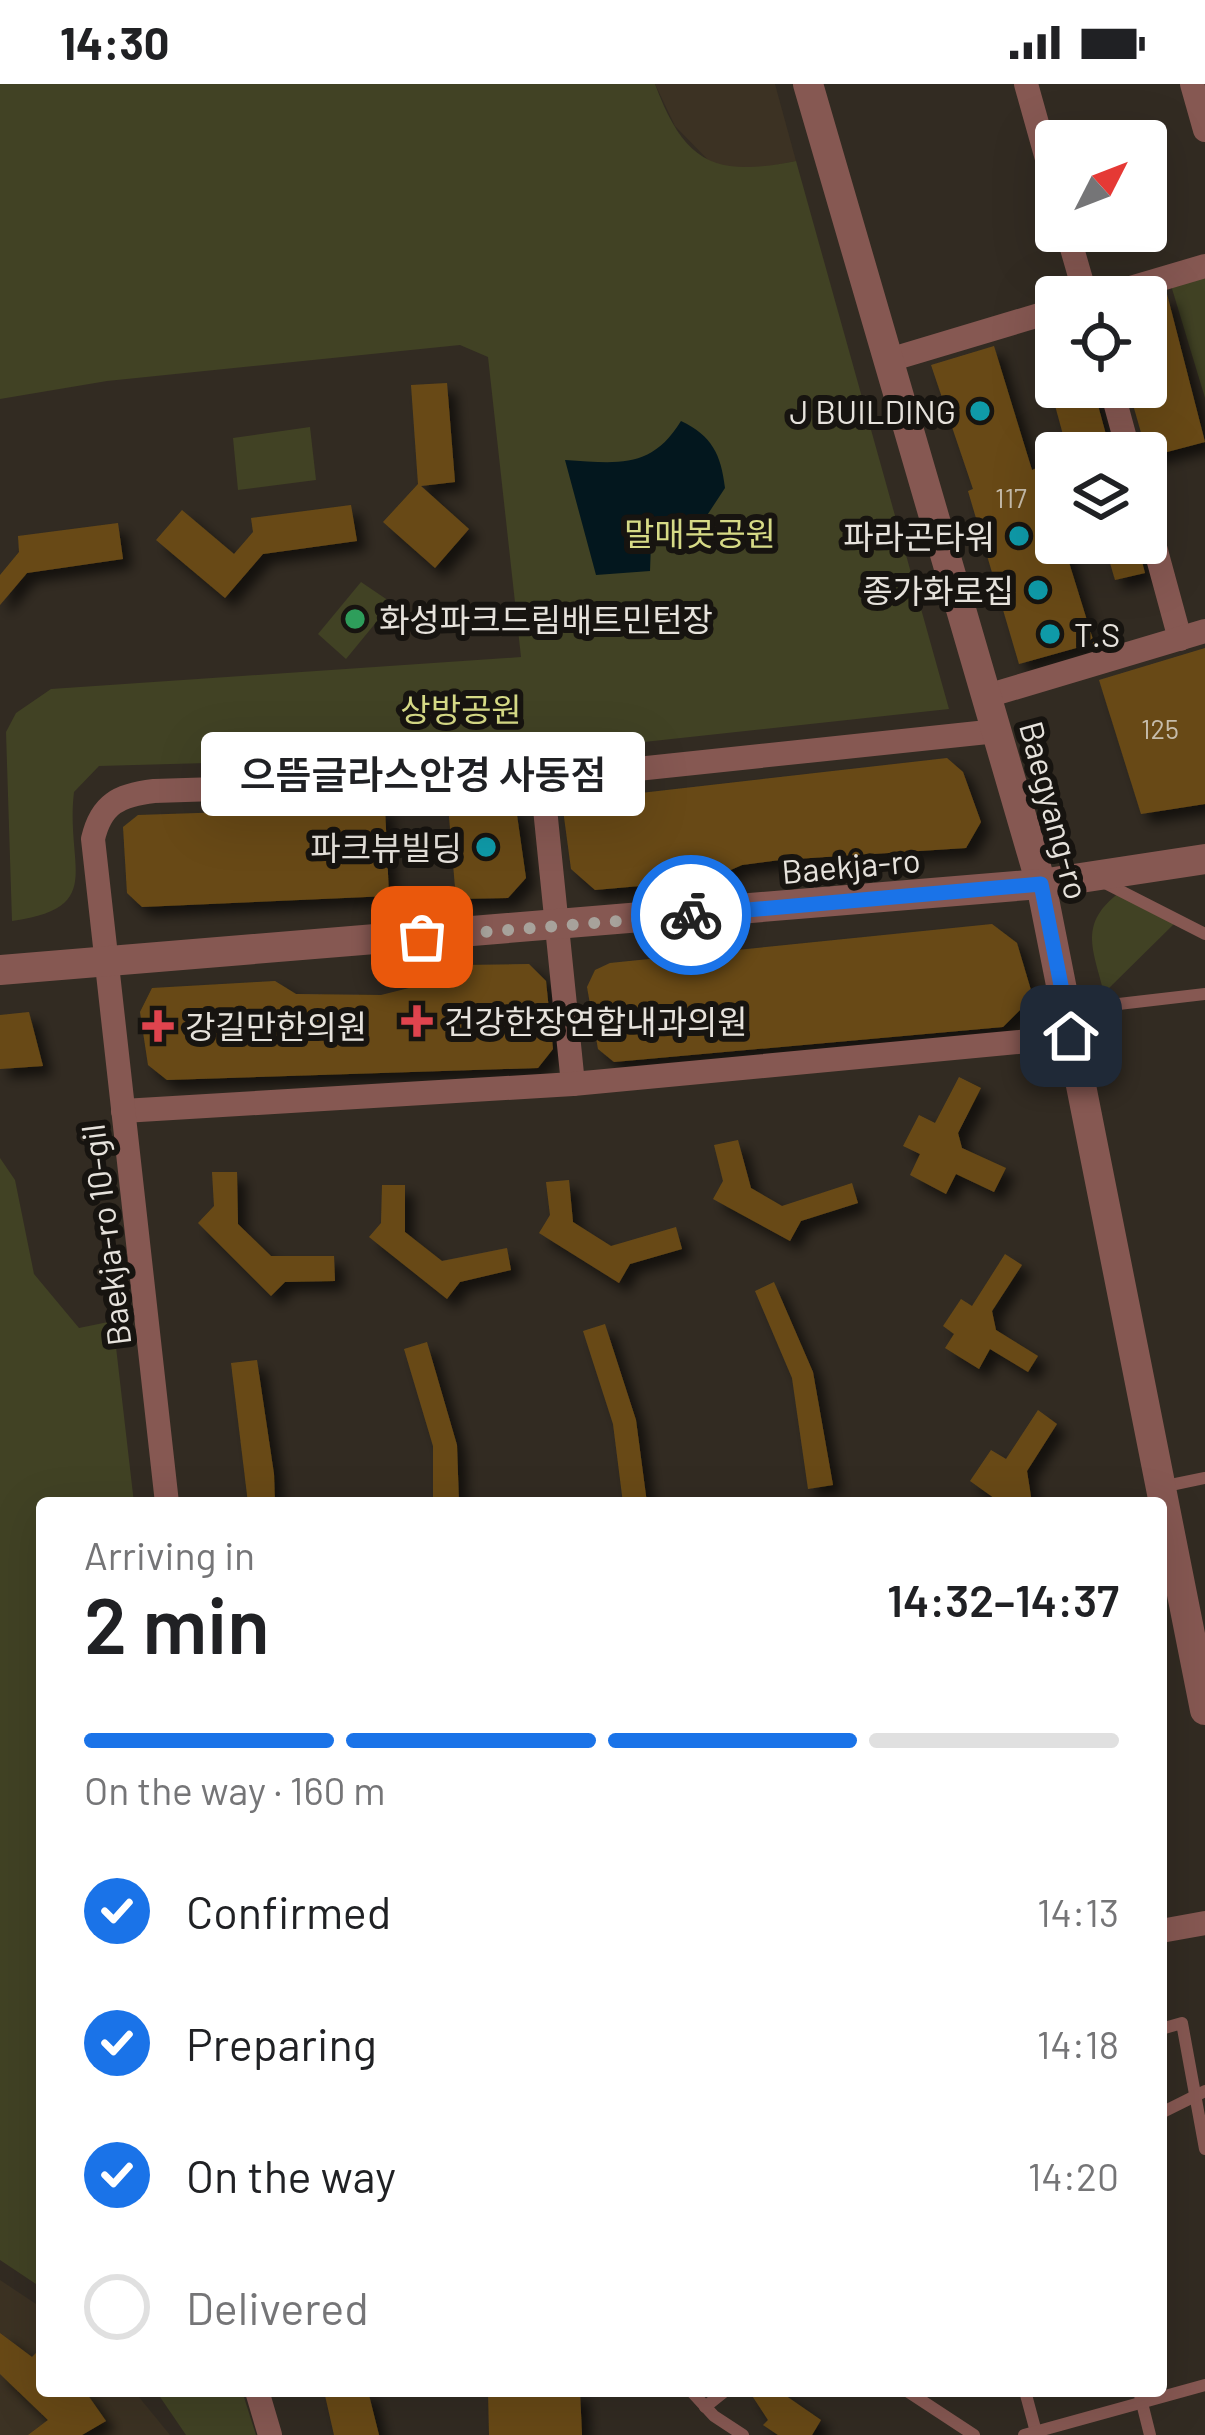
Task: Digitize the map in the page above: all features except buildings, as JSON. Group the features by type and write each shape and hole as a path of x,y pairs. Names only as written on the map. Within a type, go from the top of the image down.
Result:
{"street":[{"name":"Baegyang-ro","path":"808,84 1041,884 1163,1497"},
{"path":"1026,84 1036,120"},
{"path":"1192,84 1205,130"},
{"path":"1167,277 1205,266"},
{"path":"889,360 1035,316"},
{"path":"987,696 1193,635 1165,564"},
{"path":"573,1084 542,779 997,731"},
{"name":"Baekja-ro 10-gil","path":"166,1497 93,839 97,819 124,795 542,779"},
{"name":"Baekja-ro","path":"0,970 1041,884 1205,860"},
{"path":"123,1112 573,1084 1069,1023"},
{"name":"Baegyang-ro","path":"1167,1517 1205,1710"},
{"path":"1167,1930 1205,1923"},
{"path":"259,2397 270,2435"}],"lane":[{"path":"1093,877 1205,934"},
{"path":"1069,1023 1205,994"},
{"path":"1161,1487 1205,1478"},
{"path":"1167,2028 1182,2024 1199,2093 1205,2149"},
{"path":"1167,2110 1199,2093"},
{"path":"1167,2392 1205,2385"},
{"path":"696,2397 743,2435"},
{"path":"705,2407 718,2397"},
{"path":"916,2397 974,2435"},
{"path":"1026,2397 1030,2434 1140,2397 1150,2435"}],"shaded area":[{"path":"655,84 775,84 796,161 741,172 711,163 675,126"},
{"path":"0,2280 36,2304 36,2397 139,2397 170,2435 0,2435"}],"green space":[{"path":"0,84 655,84 678,132 707,159 744,167 796,161 949,709 533,754 99,766 74,792 71,894 42,915 12,921 6,732 16,713 51,689 521,657 488,357 460,345 107,381 0,399"},
{"path":"1205,271 1205,398 1170,282"},
{"path":"310,427 316,480 238,490 233,438"},
{"name":"화성파크드림배트민턴장","path":"361,582 392,603 346,659 318,634"},
{"path":"1120,892 1178,920 1104,993 1092,938 1098,915"},
{"path":"0,1158 15,1180 34,1274 79,1328 113,1321 133,1497 36,1497 36,2284 0,2260"},
{"path":"160,2397 244,2397 256,2435 186,2435"}],"water":[{"path":"681,421 713,447 725,488 702,523 651,543 650,571 596,575 565,460 617,462 645,456 670,437"}],"way so far":[{"path":"422,937 691,915"}],"place":[{"name":"J BUILDING","path":"980,411"},
{"name":"파라곤타워","path":"1019,536"},
{"name":"종가화로집","path":"1038,590"},
{"name":"화성파크드림배트민턴장","path":"355,619"},
{"name":"T.S","path":"1050,634"},
{"name":"파크뷰빌딩","path":"486,847"},
{"name":"으뜸글라스안경 사동점","path":"422,937"},
{"name":"건강한장연합내과의원","path":"417,1021"},
{"name":"강길만한의원","path":"158,1026"}],"route":[{"path":"691,915 1041,884 1071,1036"}],"park label":[{"name":"말매못공원","path":"700,533"},
{"name":"상방공원","path":"461,709"}]}
